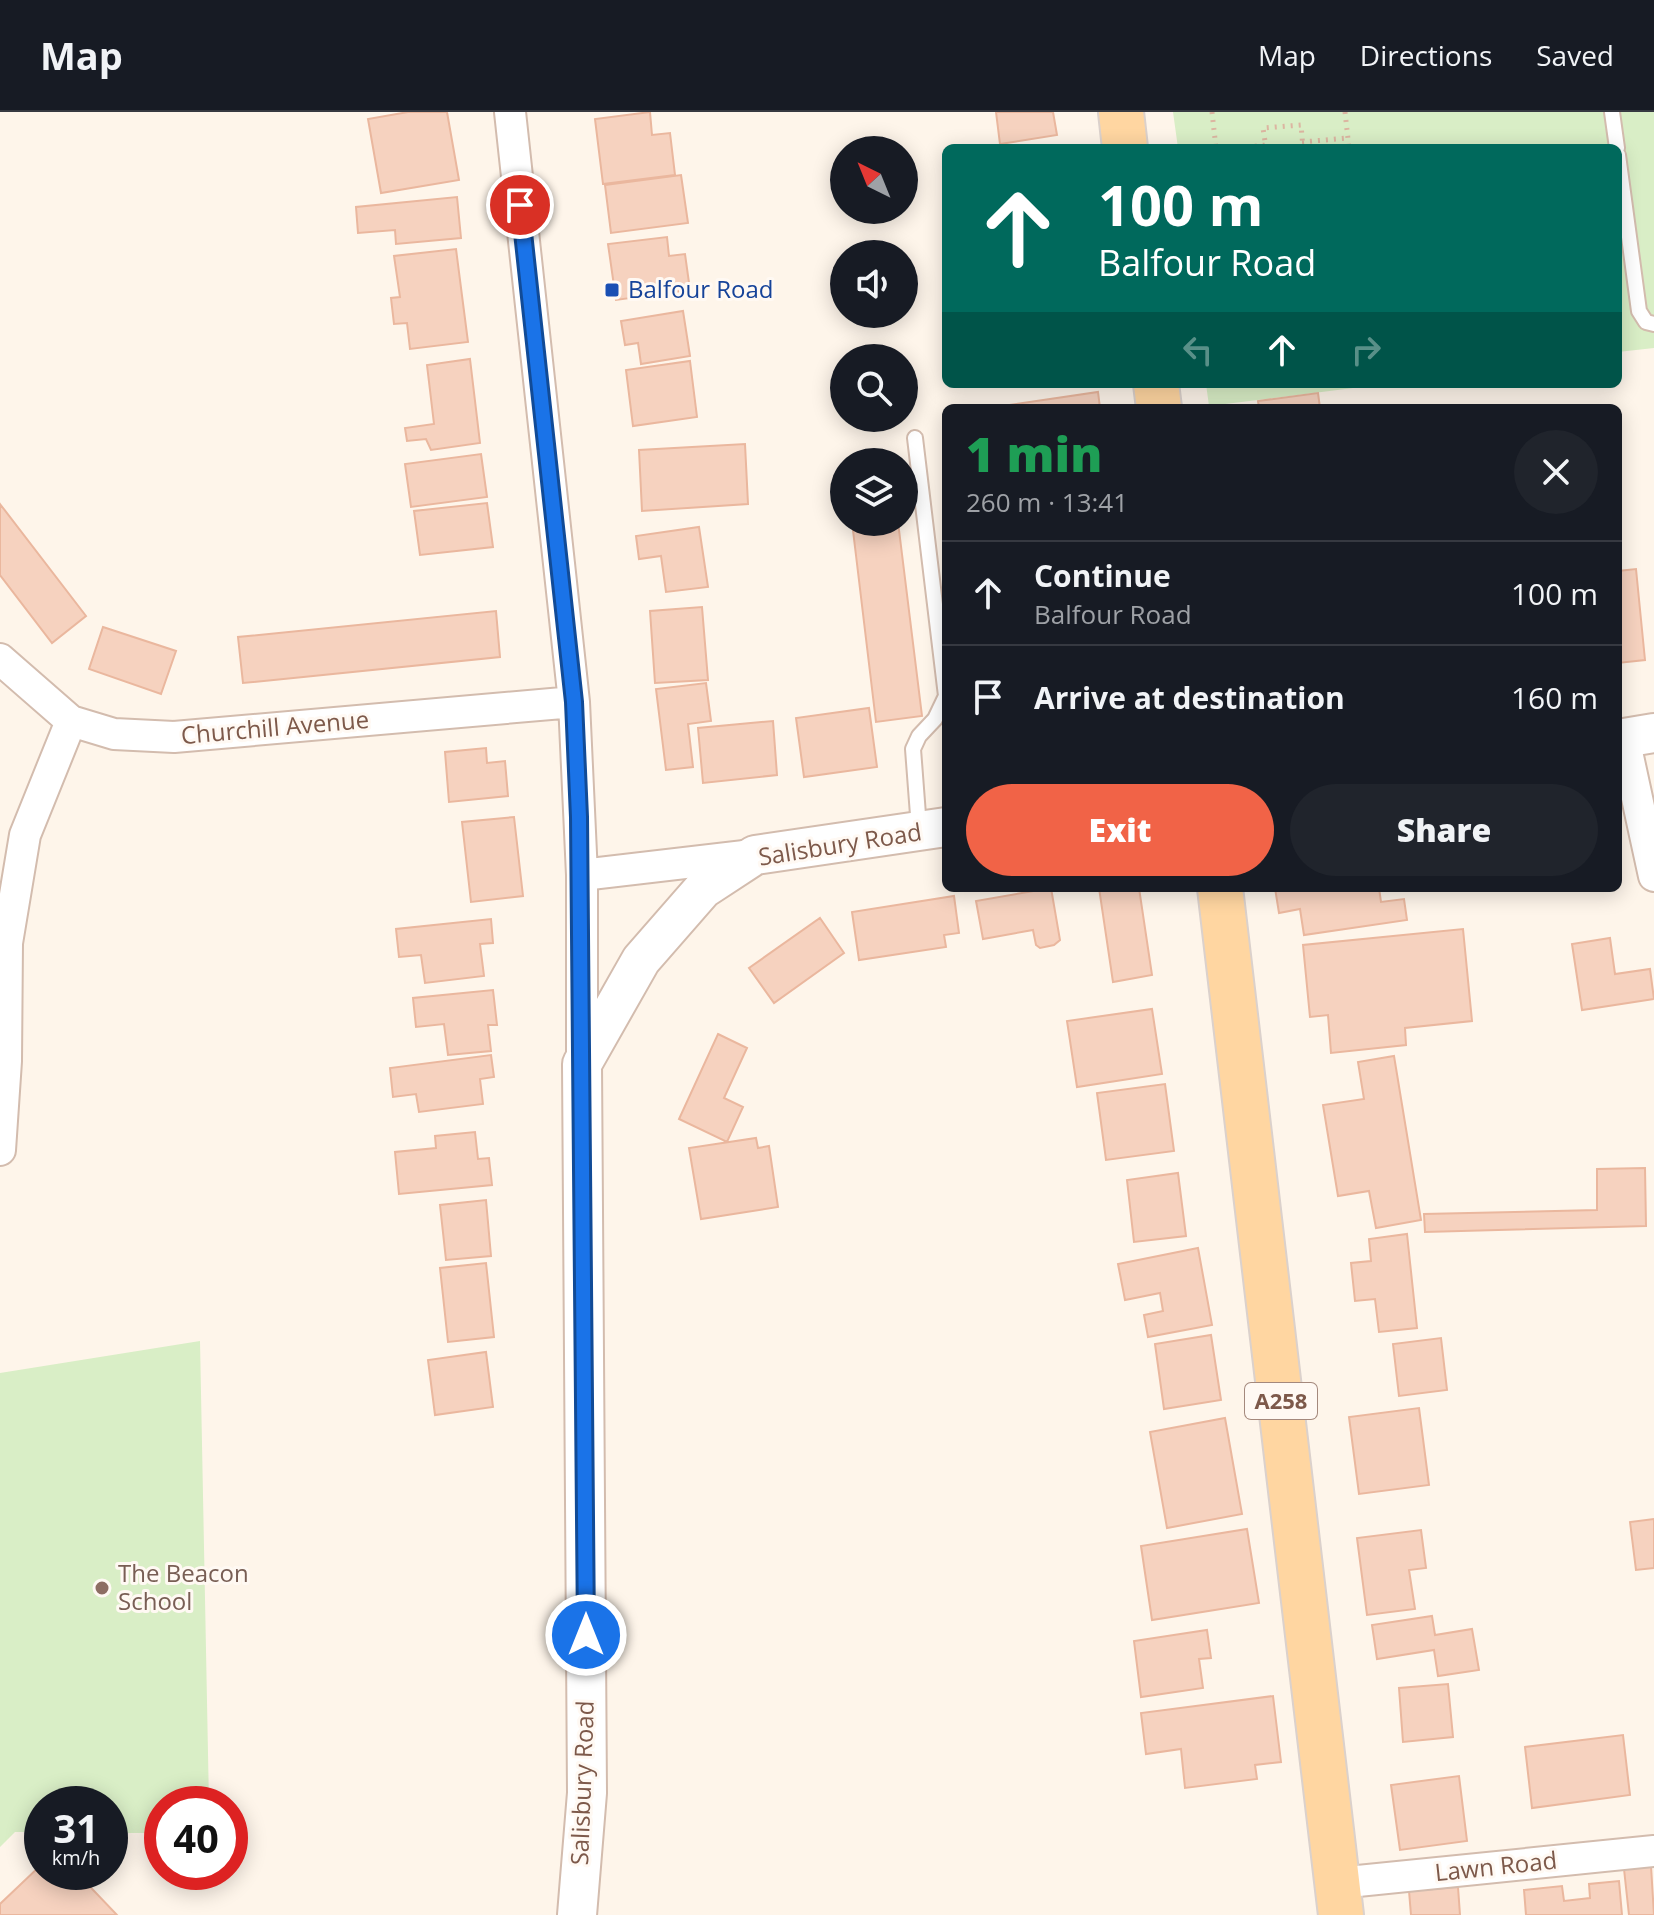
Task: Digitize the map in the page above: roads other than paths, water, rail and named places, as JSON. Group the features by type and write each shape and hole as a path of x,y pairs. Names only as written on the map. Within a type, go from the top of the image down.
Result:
{"main road":[{"path":"1121,112 1125,144"},
{"name":"A258","path":"1220,892 1339,1899"}],"street":[{"path":"510,112 574,702 582,875 582,1064"},
{"name":"Churchill Avenue","path":"0,659 71,721 114,734 174,737 574,702"},
{"path":"0,1150 3,1145 6,1061 7,943 25,835 71,721"},
{"path":"1632,737 1654,876"},
{"name":"Salisbury Road","path":"577,1915 587,1793 582,1064 641,960 703,889 755,855 932,830"},
{"path":"582,875 755,855"},
{"name":"Lawn Road","path":"1339,1899 1654,1851"}],"lane":[{"path":"1612,112 1616,144"},
{"path":"1622,185 1639,311 1646,322 1654,324"},
{"path":"915,438 942,663"},
{"path":"932,830 913,749 942,704"}],"place":[{"name":"Balfour Road","path":"612,290"},
{"name":"The Beacon School","path":"102,1588"}]}
